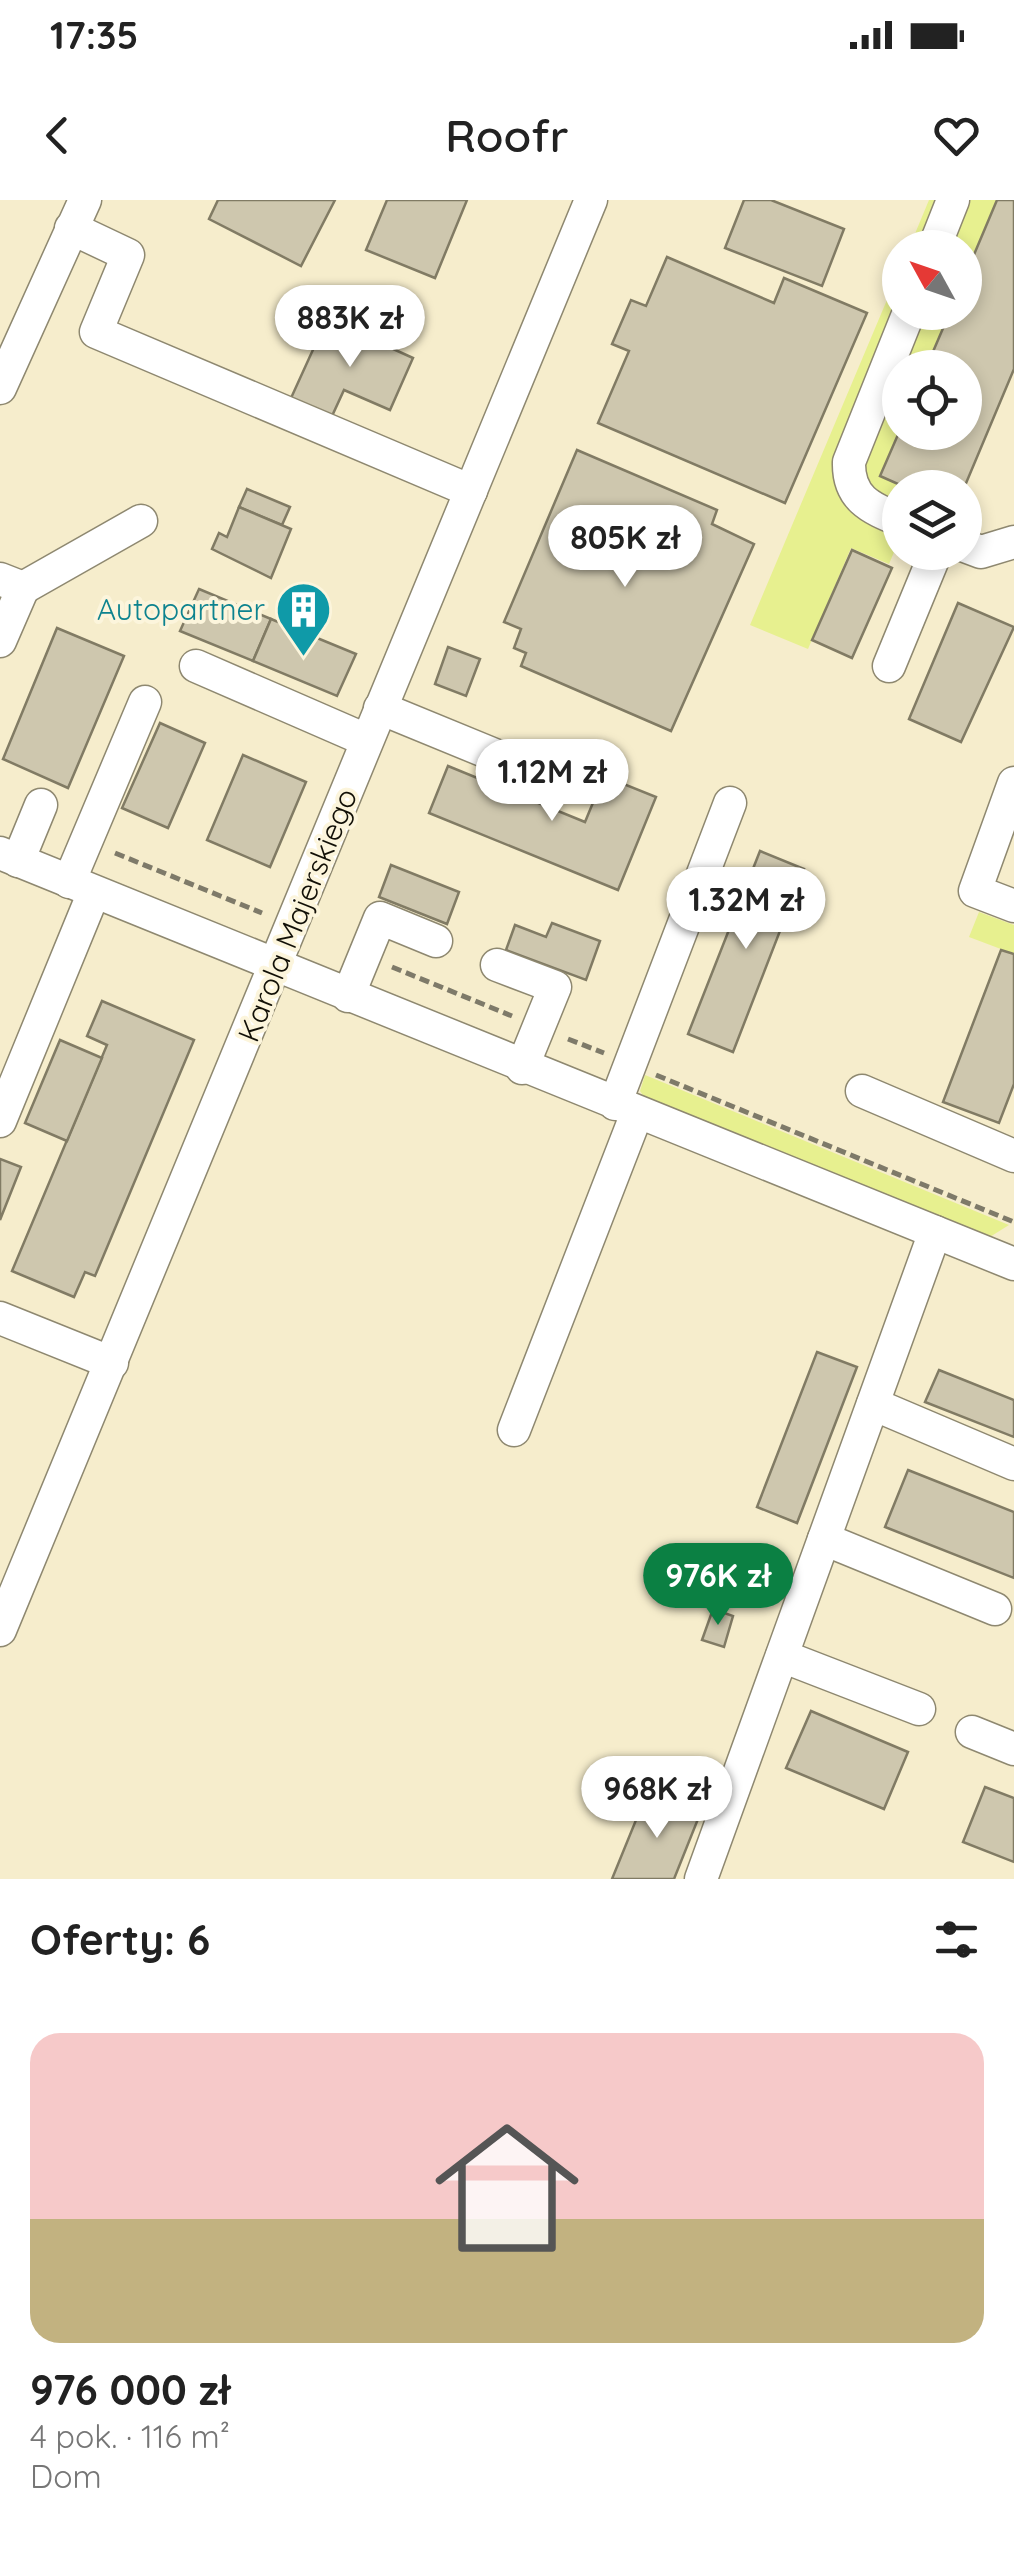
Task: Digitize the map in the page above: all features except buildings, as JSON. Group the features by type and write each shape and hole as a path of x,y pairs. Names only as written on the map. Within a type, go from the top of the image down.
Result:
{"street":[{"name":"Karola Majerskiego","path":"0,1630 14,1559 112,1363 591,200"},
{"path":"941,230 953,200"},
{"path":"0,388 78,214 128,256 96,332 471,490"},
{"path":"882,511 859,499 849,476 849,462 901,330"},
{"path":"0,640 12,584 141,521"},
{"path":"982,552 1014,542"},
{"path":"890,666 929,570"},
{"path":"196,666 366,740"},
{"path":"0,1122 145,702"},
{"path":"380,708 570,786"},
{"path":"1014,783 974,890 1014,906"},
{"path":"514,1430 730,803"},
{"path":"42,805 9,857 522,1068 1014,1263"},
{"path":"348,996 380,918 436,940"},
{"path":"497,964 555,986 522,1068"},
{"path":"862,1091 1014,1156"},
{"path":"701,1879 935,1232"},
{"path":"0,1318 112,1363"},
{"path":"873,1404 1014,1464"},
{"path":"824,1539 995,1609"},
{"path":"782,1656 919,1708"},
{"path":"972,1732 1014,1749"}],"shaded area":[{"path":"0,200 1014,200 1014,1879 0,1879"}],"green space":[{"path":"929,200 997,200 982,236 982,230 916,230"},
{"path":"882,312 882,330 942,330 934,350 882,350 882,450 902,450 905,470 882,470 882,561 851,548 808,649 750,625"},
{"path":"979,912 1014,925 1014,954 969,937"},
{"path":"645,1075 1009,1225 985,1240 647,1101 640,1091"}],"place":[{"name":"Autopartner","path":"304,658"}]}
